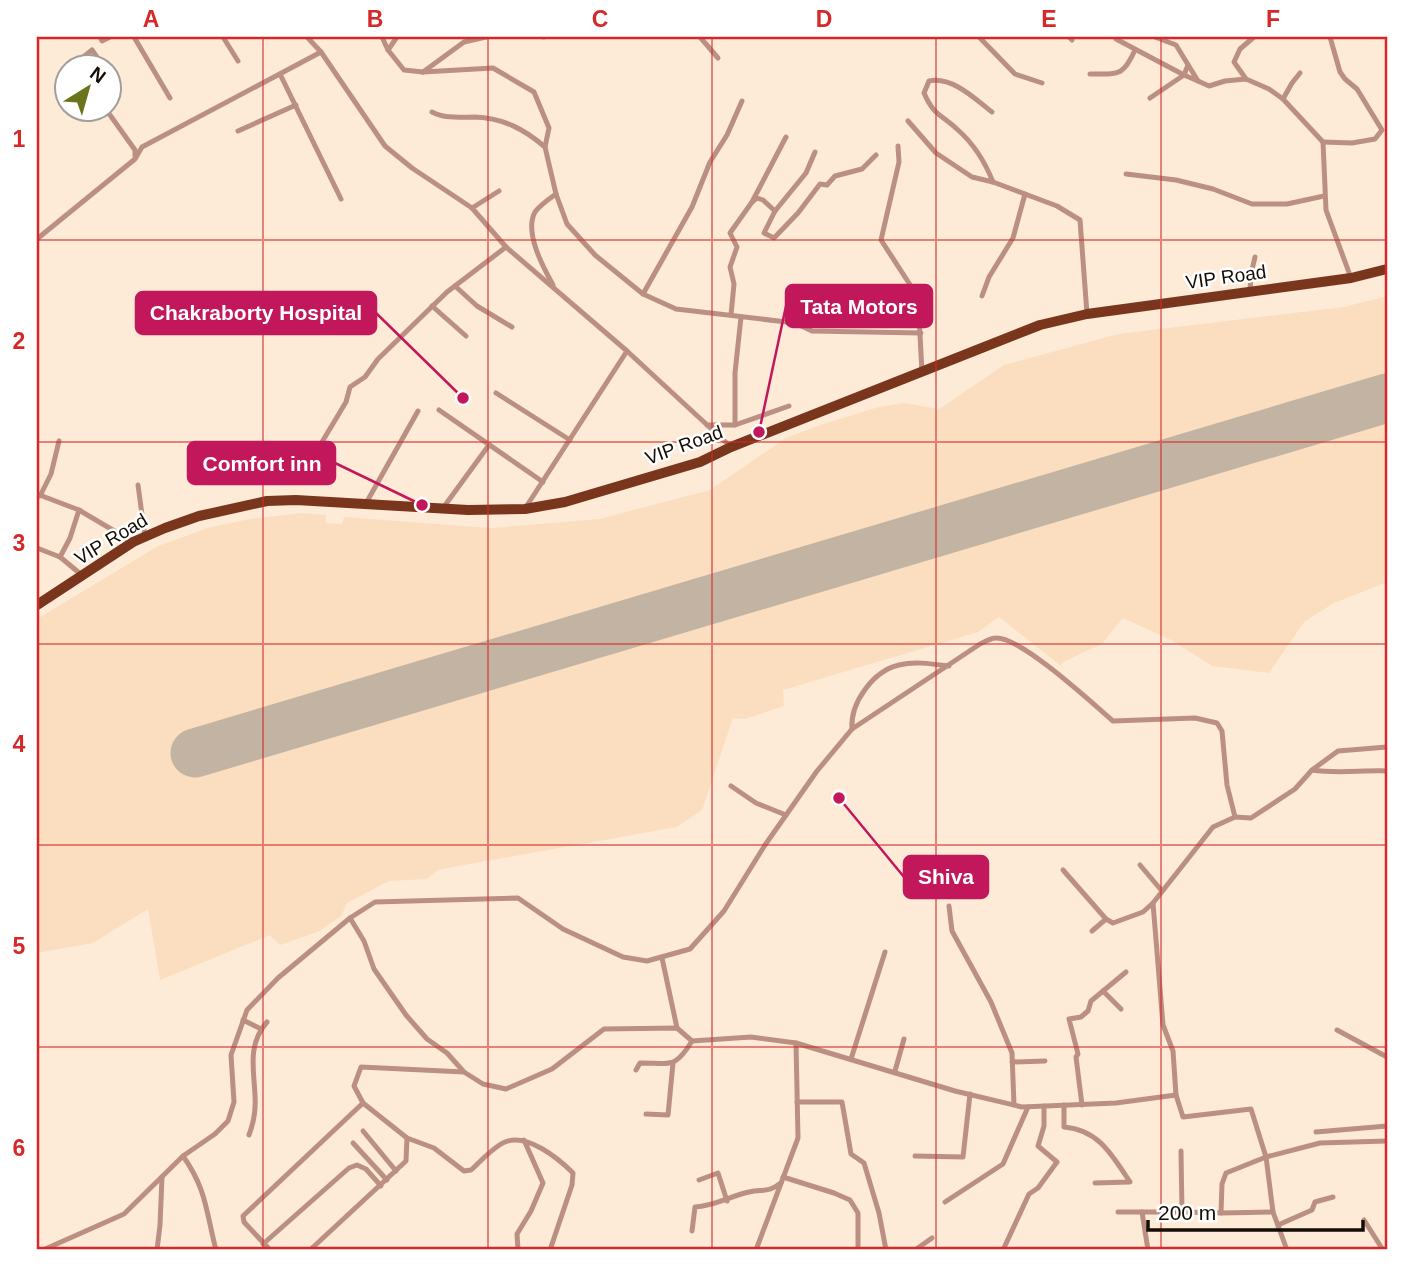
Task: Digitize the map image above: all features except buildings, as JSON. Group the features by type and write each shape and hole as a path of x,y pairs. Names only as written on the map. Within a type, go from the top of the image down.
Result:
{"highway":[{"name":"VIP Road","path":"37,605 133,542 199,516 267,501 296,500 442,509 525,509 578,499 700,462 731,447 1040,325 1087,314 1352,278 1387,269"}],"street":[{"path":"100,37 102,41 110,37"},
{"path":"134,37 170,98"},
{"path":"223,37 238,61"},
{"path":"307,37 321,52 385,146 412,168 472,208 506,247 627,351 731,447"},
{"path":"382,37 387,50 404,70 424,72 493,68 534,92 549,128 545,147 556,194 567,224 594,255 643,293 676,309 795,323 812,331 921,333"},
{"path":"387,50 397,37"},
{"path":"424,72 464,42 486,37"},
{"path":"700,37 718,58"},
{"path":"979,37 1015,74 1042,83"},
{"path":"1155,37 1176,45 1198,81"},
{"path":"1246,79 1234,62 1240,49 1254,37"},
{"path":"1323,142 1352,143 1375,139 1382,130 1357,89 1340,72 1329,37"},
{"path":"1116,39 1209,86 1246,79 1269,89 1283,99 1323,142 1326,210 1352,278"},
{"path":"1090,74 1117,74 1127,68 1135,50"},
{"path":"37,239 135,159 142,146 321,52"},
{"path":"1150,98 1184,75 1188,65"},
{"path":"1283,99 1300,73"},
{"path":"281,74 341,199"},
{"path":"992,112 958,87 939,79 929,81 924,93 931,109 975,147 993,182"},
{"path":"643,293 692,207 710,162 727,135 741,101"},
{"path":"238,131 296,105"},
{"path":"432,112 440,117 480,117 507,123 528,133 545,147"},
{"path":"908,121 936,153 972,177 1057,206 1080,220 1087,314"},
{"path":"115,122 135,150 135,159"},
{"path":"731,315 734,284 730,267 737,247 730,233 752,202 786,137"},
{"path":"898,146 899,162 881,240 918,298 922,373"},
{"path":"815,152 806,173 775,211 764,233 774,238 820,184 827,185 835,176 862,169 876,155"},
{"path":"1126,174 1176,180 1213,189 1252,204 1287,204 1324,196"},
{"path":"472,208 499,191"},
{"path":"555,289 538,258 532,228 534,214 556,194"},
{"path":"982,296 989,277 1013,238 1025,194"},
{"path":"752,202 757,198 763,200 775,211"},
{"path":"322,442 345,402 350,387 365,377 378,359 432,306 506,247"},
{"path":"1250,291 1255,257"},
{"path":"455,286 477,306 512,327"},
{"path":"432,306 466,336"},
{"path":"735,425 735,373 741,317"},
{"path":"525,509 627,351"},
{"path":"496,393 569,440"},
{"path":"707,425 735,425 789,406"},
{"path":"439,410 542,482"},
{"path":"365,505 418,411"},
{"path":"59,441 51,474 38,495 79,510 133,542"},
{"path":"442,509 489,445"},
{"path":"138,485 145,537"},
{"path":"60,557 70,538 79,510"},
{"path":"37,548 60,557 83,576"},
{"path":"43,1250 124,1214 183,1156 215,1134 228,1121 234,1102 232,1055 247,1010 278,978 350,918 375,902 518,898 563,929 623,957 647,961 690,949 724,911 786,815 817,771 852,729 980,643 996,638 1015,644 1066,680 1113,721 1195,718 1217,723 1222,732 1227,785 1235,817"},
{"path":"852,729 851,717 860,697 877,677 897,665 924,663 949,666"},
{"path":"1063,870 1106,919 1113,923 1143,912 1213,827 1235,817 1251,818 1295,789 1312,770 1338,751 1387,747"},
{"path":"1312,770 1335,774 1345,770 1387,771"},
{"path":"731,786 756,803 786,815"},
{"path":"1140,865 1162,891"},
{"path":"1153,903 1163,1025 1173,1051 1176,1095 1183,1117 1251,1110 1266,1157 1273,1212 1287,1250"},
{"path":"949,906 953,932 991,1002 1012,1053 1014,1105"},
{"path":"350,918 364,941 374,969 406,1014 427,1039 447,1053 464,1072 484,1084 506,1089 552,1069 604,1029 677,1028"},
{"path":"1092,931 1106,919"},
{"path":"851,1059 885,952"},
{"path":"662,958 677,1028 692,1041 751,1037 796,1043 970,1094 1028,1107 1116,1103 1176,1095"},
{"path":"1082,1104 1076,1057 1078,1054 1069,1019 1081,1017 1088,1011 1091,1001 1126,972"},
{"path":"1103,991 1121,1009"},
{"path":"243,1020 261,1029"},
{"path":"249,1135 255,1117 253,1047 267,1022"},
{"path":"1337,1030 1387,1057"},
{"path":"895,1072 904,1039"},
{"path":"636,1070 640,1063 673,1063 681,1059 692,1041"},
{"path":"756,1250 798,1138 796,1043"},
{"path":"1012,1062 1045,1060"},
{"path":"646,1114 668,1115 673,1063"},
{"path":"464,1072 361,1067 354,1086 363,1104 407,1138 434,1148 464,1171 471,1170 507,1141 524,1140 562,1163 573,1173 572,1185 551,1248"},
{"path":"915,1156 963,1157 970,1094"},
{"path":"797,1102 842,1102 851,1154 864,1163 879,1213 886,1250"},
{"path":"270,1250 244,1222 243,1216 363,1104"},
{"path":"1064,1105 1063,1127 1079,1128 1096,1138 1112,1155 1130,1182 1095,1182"},
{"path":"1003,1250 1029,1194 1038,1188 1057,1162 1038,1146 1044,1126 1044,1106"},
{"path":"945,1202 1003,1164 1028,1107"},
{"path":"1316,1132 1387,1126"},
{"path":"363,1131 396,1171"},
{"path":"310,1250 406,1161 407,1138"},
{"path":"518,1250 517,1234 543,1183 524,1140"},
{"path":"1221,1213 1222,1184 1226,1173 1266,1157 1320,1143 1387,1141"},
{"path":"353,1143 387,1180"},
{"path":"1181,1152 1182,1212"},
{"path":"183,1156 197,1175 205,1195 216,1250"},
{"path":"263,1244 349,1168 357,1165 366,1169 381,1186"},
{"path":"699,1180 718,1173 727,1201"},
{"path":"157,1250 162,1177"},
{"path":"692,1231 695,1207 727,1201 748,1192 771,1190 782,1180"},
{"path":"782,1180 834,1193 850,1200 858,1213 858,1250"},
{"path":"1278,1225 1312,1210 1315,1202 1333,1196"},
{"path":"1118,1212 1273,1212"},
{"path":"1142,1212 1147,1250"},
{"path":"1364,1220 1382,1250"},
{"path":"915,1250 932,1238"}],"shaded area":[{"path":"1387,296 1387,587 1385,583 1334,603 1304,622 1269,673 1212,666 1173,641 1123,618 1102,644 1063,662 1061,666 999,617 978,632 783,690 784,706 745,719 733,718 702,810 677,827 438,870 427,879 389,881 347,903 341,916 320,931 280,945 270,935 160,980 148,909 93,943 37,953 37,619 158,546 208,528 249,519 302,513 326,515 326,523 342,524 344,517 491,528 599,519 710,490 786,438 823,424 879,407 904,403 939,409 1004,365 1118,334 1344,307"}],"runway":[{"path":"195,753 1387,398"}],"place":[{"name":"Chakraborty Hospital","path":"463,398"},
{"name":"Tata Motors","path":"759,432"},
{"name":"Comfort inn","path":"422,505"},
{"name":"Shiva","path":"839,798"}]}
